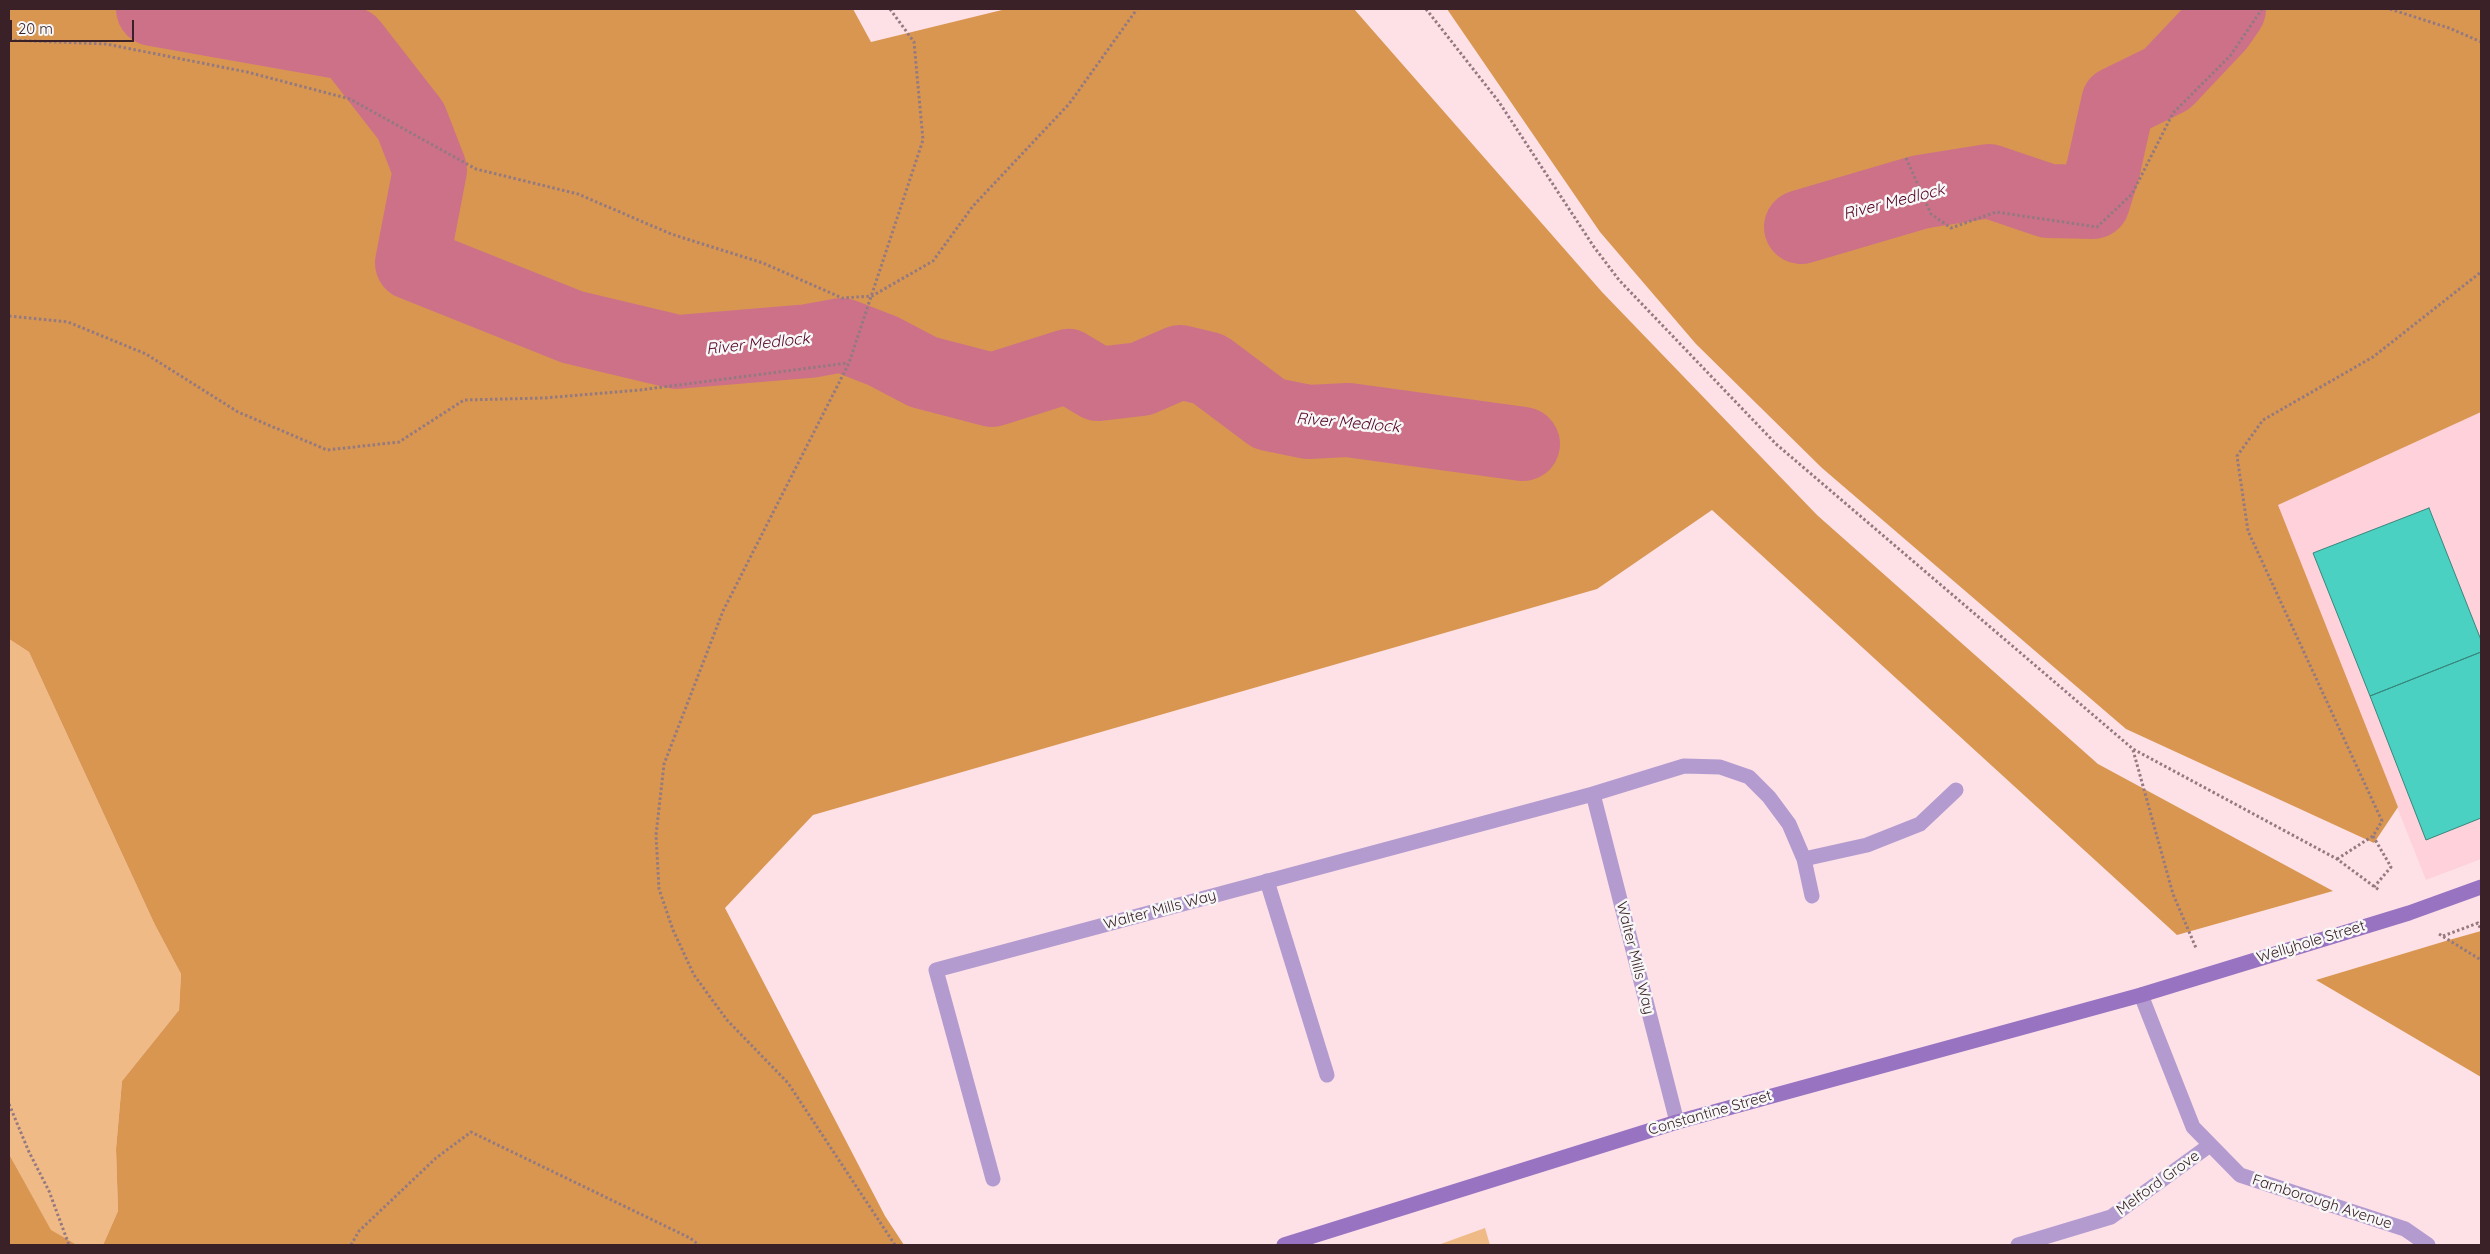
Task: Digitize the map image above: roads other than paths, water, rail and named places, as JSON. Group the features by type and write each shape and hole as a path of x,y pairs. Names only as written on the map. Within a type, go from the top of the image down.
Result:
{"street":[{"name":"Walter Mills Way","path":"993,1179 936,970 1593,794 1684,766 1720,767 1749,777 1770,797 1789,824 1804,859 1812,896"},
{"path":"1804,859 1867,845 1920,824 1956,790"},
{"name":"Walter Mills Way","path":"1593,794 1677,1122"},
{"path":"1267,881 1327,1075"},
{"name":"Wellyhole Street","path":"2140,995 2409,913 2481,887"},
{"name":"Constantine Street","path":"1284,1245 1677,1122 2140,995"},
{"name":"Farnborough Avenue","path":"2140,995 2193,1127 2240,1175 2405,1229 2428,1245"},
{"name":"Melford Grove","path":"2018,1245 2110,1217 2210,1145"}],"waterway":[{"name":"River Medlock","path":"153,9 351,44 411,121 430,170 412,263 572,327 677,352 809,341 842,335 883,351 923,372 992,390 1068,366 1098,384 1141,379 1180,362 1209,369 1269,414 1308,422 1348,420 1523,444"},
{"name":"River Medlock","path":"1801,227 1920,192 1989,181 2048,201 2093,202 2103,170 2118,103 2167,79 2218,25 2229,9"}]}
